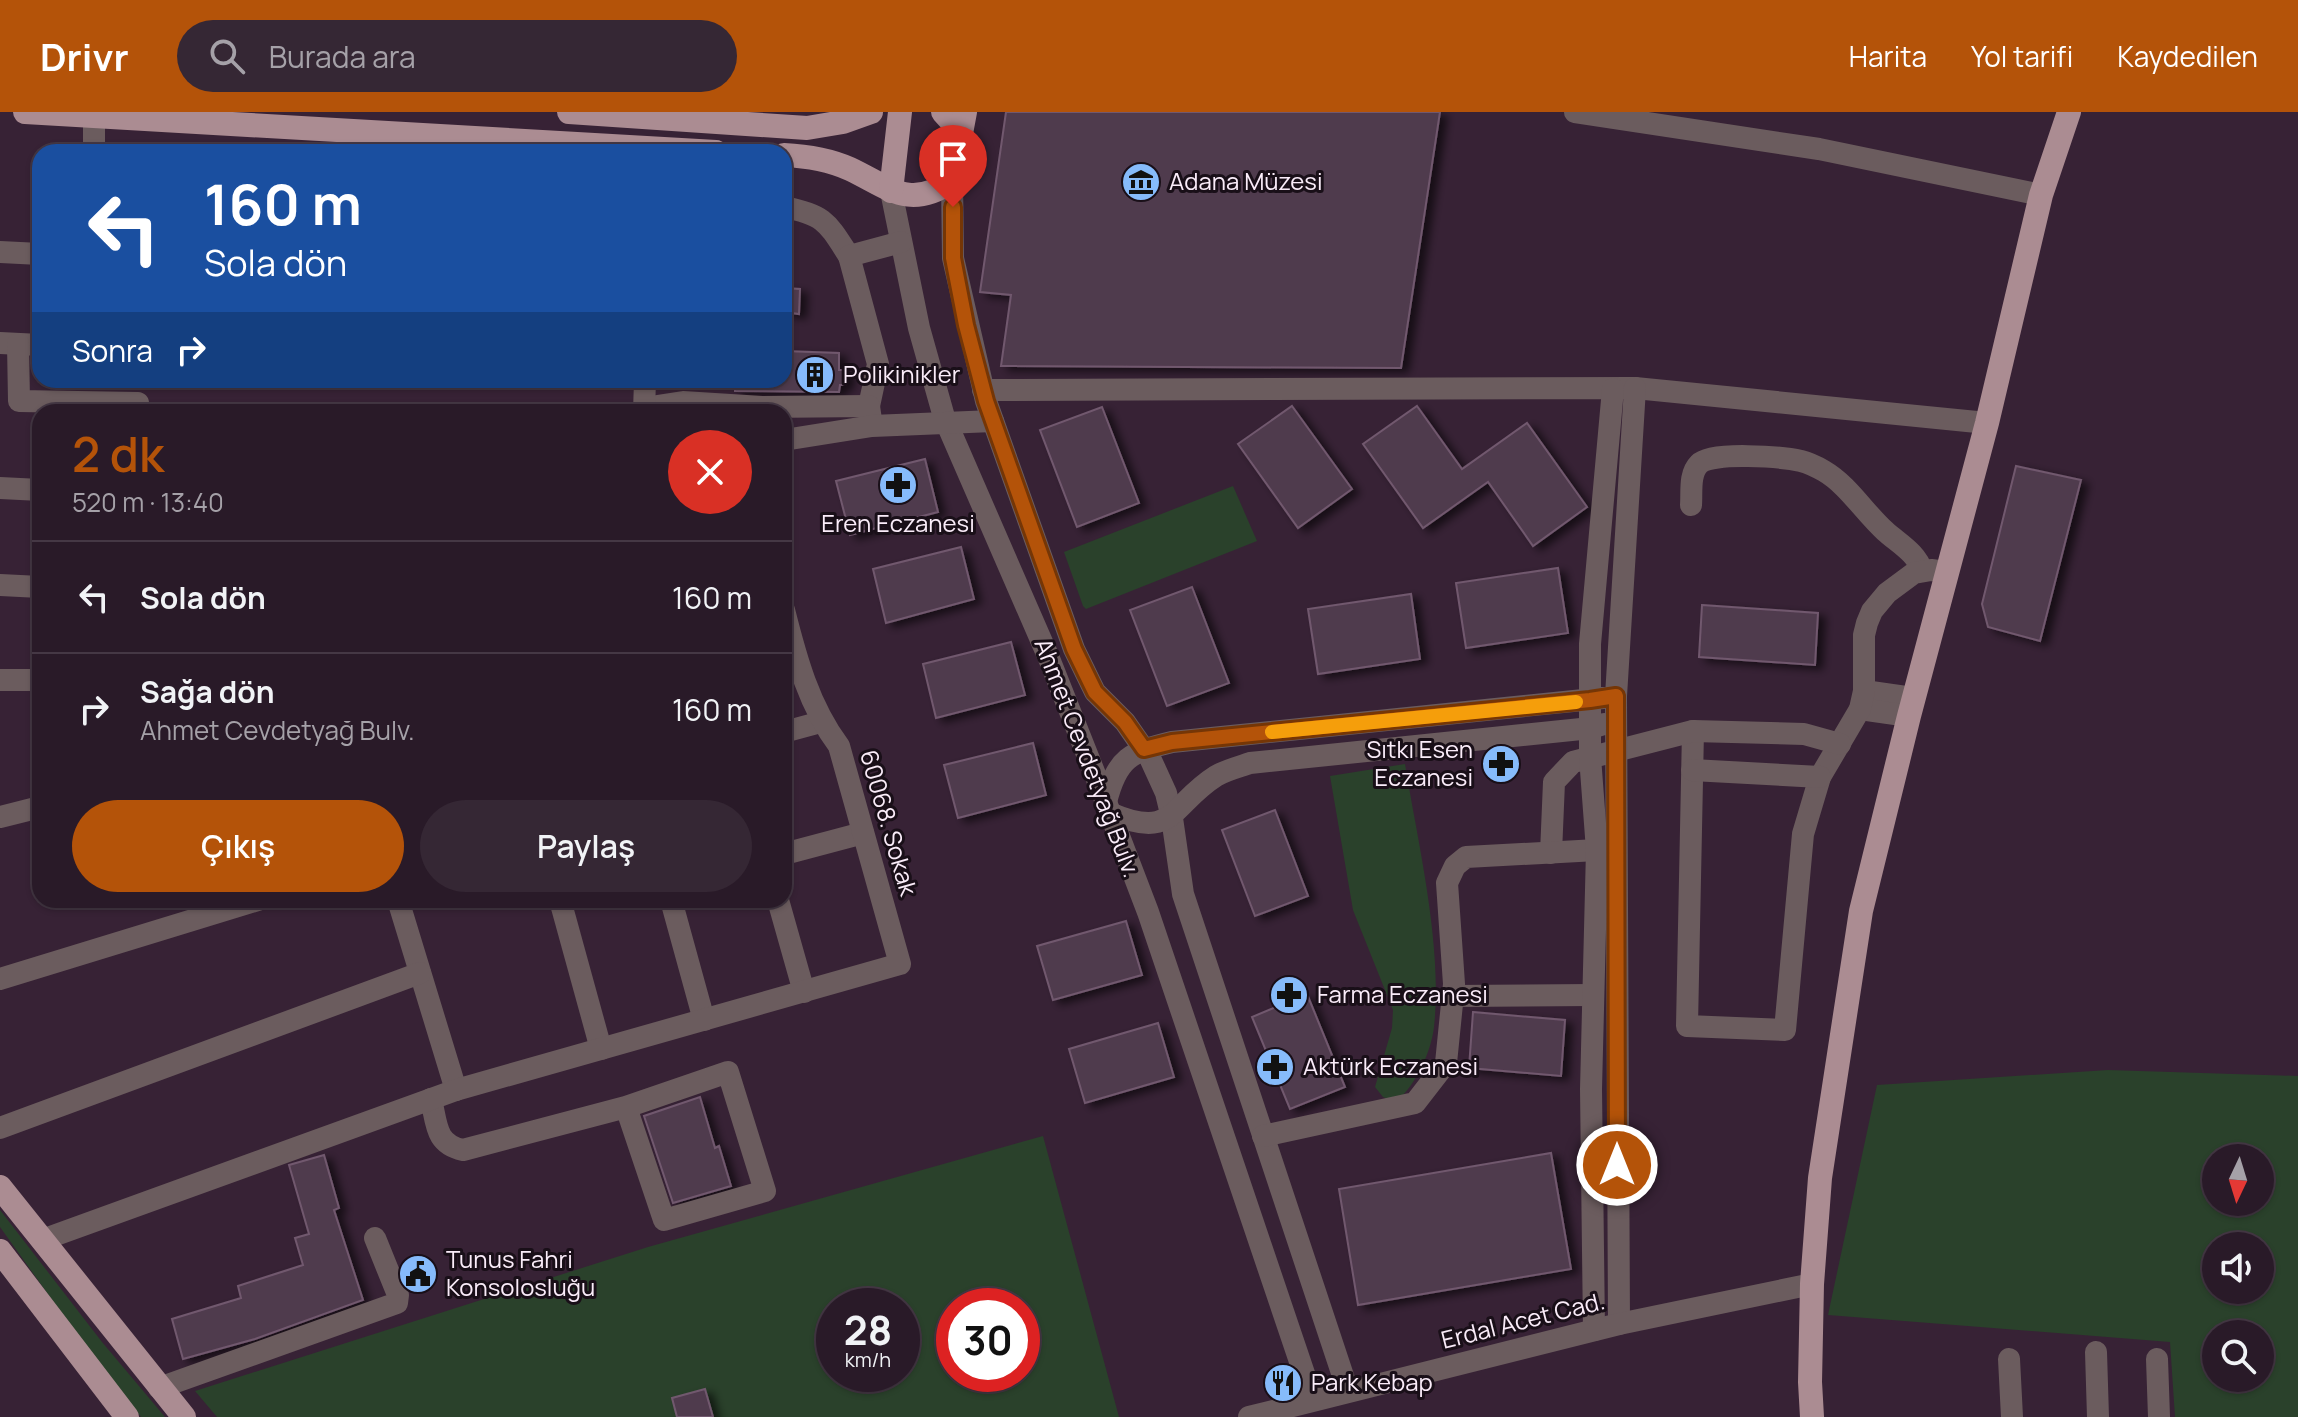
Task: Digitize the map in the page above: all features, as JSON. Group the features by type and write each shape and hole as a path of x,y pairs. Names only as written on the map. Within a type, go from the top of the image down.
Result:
{"main road":[{"path":"25,112 477,144"},
{"path":"569,112 695,116 807,128 843,122 871,112"},
{"name":"Ahmet Cevdetyağ Bulv.","path":"891,191 900,112"},
{"path":"943,112 952,122 960,140"},
{"name":"Ahmet Cevdetyağ Bulv.","path":"952,181 965,112"},
{"path":"1812,1417 1812,1284 1820,1178 1861,911 1911,707 1987,423 2041,195 2069,112"},
{"path":"792,155 848,168 891,191 910,195 927,195 952,181"},
{"path":"0,1187 184,1417"},
{"path":"4,1266 127,1417"}],"street":[{"path":"1575,112 1819,149 2041,195"},
{"path":"94,118 94,144"},
{"name":"Ahmet Cevdetyağ Bulv.","path":"952,181 953,258 993,421 1074,649 1095,692 1125,722 1144,749 1166,793 1183,894 1348,1391"},
{"name":"Ahmet Cevdetyağ Bulv.","path":"891,191 919,328 947,422 1048,656 1148,912 1313,1400"},
{"path":"792,209 813,213 829,225 849,256 878,364 870,416"},
{"path":"849,256 901,242"},
{"path":"0,252 32,254"},
{"path":"19,344 19,401 138,403"},
{"path":"983,390 1624,389 1987,423"},
{"path":"1619,1324 1616,696 1624,389"},
{"path":"1594,1330 1591,1089 1597,850 1590,757 1590,644 1624,389"},
{"path":"673,404 706,404"},
{"path":"792,411 947,422 993,421"},
{"path":"792,438 870,416"},
{"path":"1691,505 1693,476 1697,465 1707,458 1800,461 1836,480 1869,516 1915,557 1922,571"},
{"path":"0,488 32,490"},
{"path":"1693,731 1687,1026 1785,1030 1803,834 1820,777 1862,700 1864,635 1872,611 1887,593 1914,573 1947,572"},
{"path":"0,585 32,587"},
{"name":"60068. Sokak","path":"792,663 821,722 839,746 900,964 804,992"},
{"path":"0,680 32,680"},
{"path":"1616,696 1172,742 1125,758 1112,778 1108,808 1131,823 1153,824 1172,818 1189,797 1217,775 1250,763 1591,728 1617,721"},
{"path":"1862,700 1911,707"},
{"path":"792,730 821,722"},
{"path":"1551,853 1554,782 1573,762 1693,731 1804,734 1840,744"},
{"path":"1692,770 1820,777"},
{"path":"0,817 32,809"},
{"path":"792,852 863,833"},
{"path":"1263,1136 1415,1103 1446,1063 1454,984 1447,883 1455,866 1466,857 1597,850"},
{"path":"0,979 232,908"},
{"path":"400,908 456,1090"},
{"path":"562,908 601,1049"},
{"path":"673,908 704,1020"},
{"path":"42,1240 456,1090 804,992 780,908"},
{"path":"0,1128 420,973"},
{"path":"1453,996 1593,995"},
{"path":"431,1099 440,1137 449,1147 463,1150 626,1107 728,1072 765,1191 664,1220 626,1107"},
{"path":"159,1388 397,1303 398,1295 375,1238"},
{"name":"Erdal Acet Cad.","path":"1249,1417 1619,1324 1812,1284"},
{"path":"2096,1352 2098,1417"},
{"path":"2009,1359 2012,1417"},
{"path":"2157,1359 2159,1417"}],"green space":[{"path":"1233,486 1257,541 1086,609 1083,606 1064,552"},
{"path":"1405,764 1428,895 1436,996 1434,1027 1426,1058 1410,1087 1396,1102 1383,1097 1375,1087 1392,1028 1393,1010 1353,910 1330,776"},
{"path":"2108,1070 2298,1076 2298,1417 2175,1417 2170,1342 1828,1315 1877,1085"},
{"path":"1043,1136 1119,1417 217,1417 195,1391 648,1247"},
{"path":"0,1210 102,1342 165,1417 141,1417 90,1353 0,1227"}],"building":[{"path":"1006,112 1440,112 1401,368 1001,366 1011,295 980,292"},
{"path":"792,288 800,289 799,314 792,313"},
{"path":"792,351 839,353 839,370 847,370 846,385 840,385 839,392 735,391 735,388 792,388"},
{"path":"1292,406 1352,489 1298,528 1238,444"},
{"path":"1417,406 1462,469 1527,423 1587,507 1533,546 1488,482 1423,528 1363,444"},
{"path":"1102,407 1139,503 1077,527 1040,430"},
{"path":"925,459 938,512 850,535 836,481"},
{"path":"2016,466 2081,480 2040,641 1988,627 1982,604"},
{"path":"961,547 974,599 886,623 873,569"},
{"path":"1558,568 1568,633 1466,648 1456,583"},
{"path":"1192,587 1229,683 1167,706 1130,610"},
{"path":"1411,594 1420,659 1318,674 1308,609"},
{"path":"1702,605 1818,613 1815,665 1699,657"},
{"path":"1011,642 1025,695 936,718 923,664"},
{"path":"1033,743 1046,795 958,818 944,765"},
{"path":"1275,810 1308,896 1255,916 1222,830"},
{"path":"1126,921 1142,975 1053,1000 1037,946"},
{"path":"1307,994 1345,1087 1290,1109 1252,1017"},
{"path":"1473,1012 1565,1020 1561,1076 1469,1068"},
{"path":"1158,1023 1174,1077 1085,1103 1069,1049"},
{"path":"700,1097 715,1148 719,1146 731,1186 673,1203 644,1116"},
{"path":"1551,1153 1571,1269 1358,1305 1339,1189"},
{"path":"324,1155 339,1208 334,1210 363,1300 255,1339 183,1359 172,1319 241,1298 238,1286 303,1265 295,1238 309,1234 289,1165"},
{"path":"705,1389 713,1417 677,1417 672,1398"}],"slow traffic":[{"path":"1272,732 1576,702"}],"place":[{"name":"Adana Müzesi","path":"1141,182"},
{"name":"Polikinikler","path":"815,375"},
{"name":"Eren Eczanesi","path":"898,485"},
{"name":"Sıtkı Esen Eczanesi","path":"1501,764"},
{"name":"Farma Eczanesi","path":"1289,995"},
{"name":"Aktürk Eczanesi","path":"1275,1067"},
{"name":"Tunus Fahri Konsolosluğu","path":"418,1274"},
{"name":"Park Kebap","path":"1283,1383"}],"route":[{"path":"953,207 953,258 986,401 1074,649 1095,692 1125,722 1144,749 1172,742 1616,696 1617,1165"}]}
